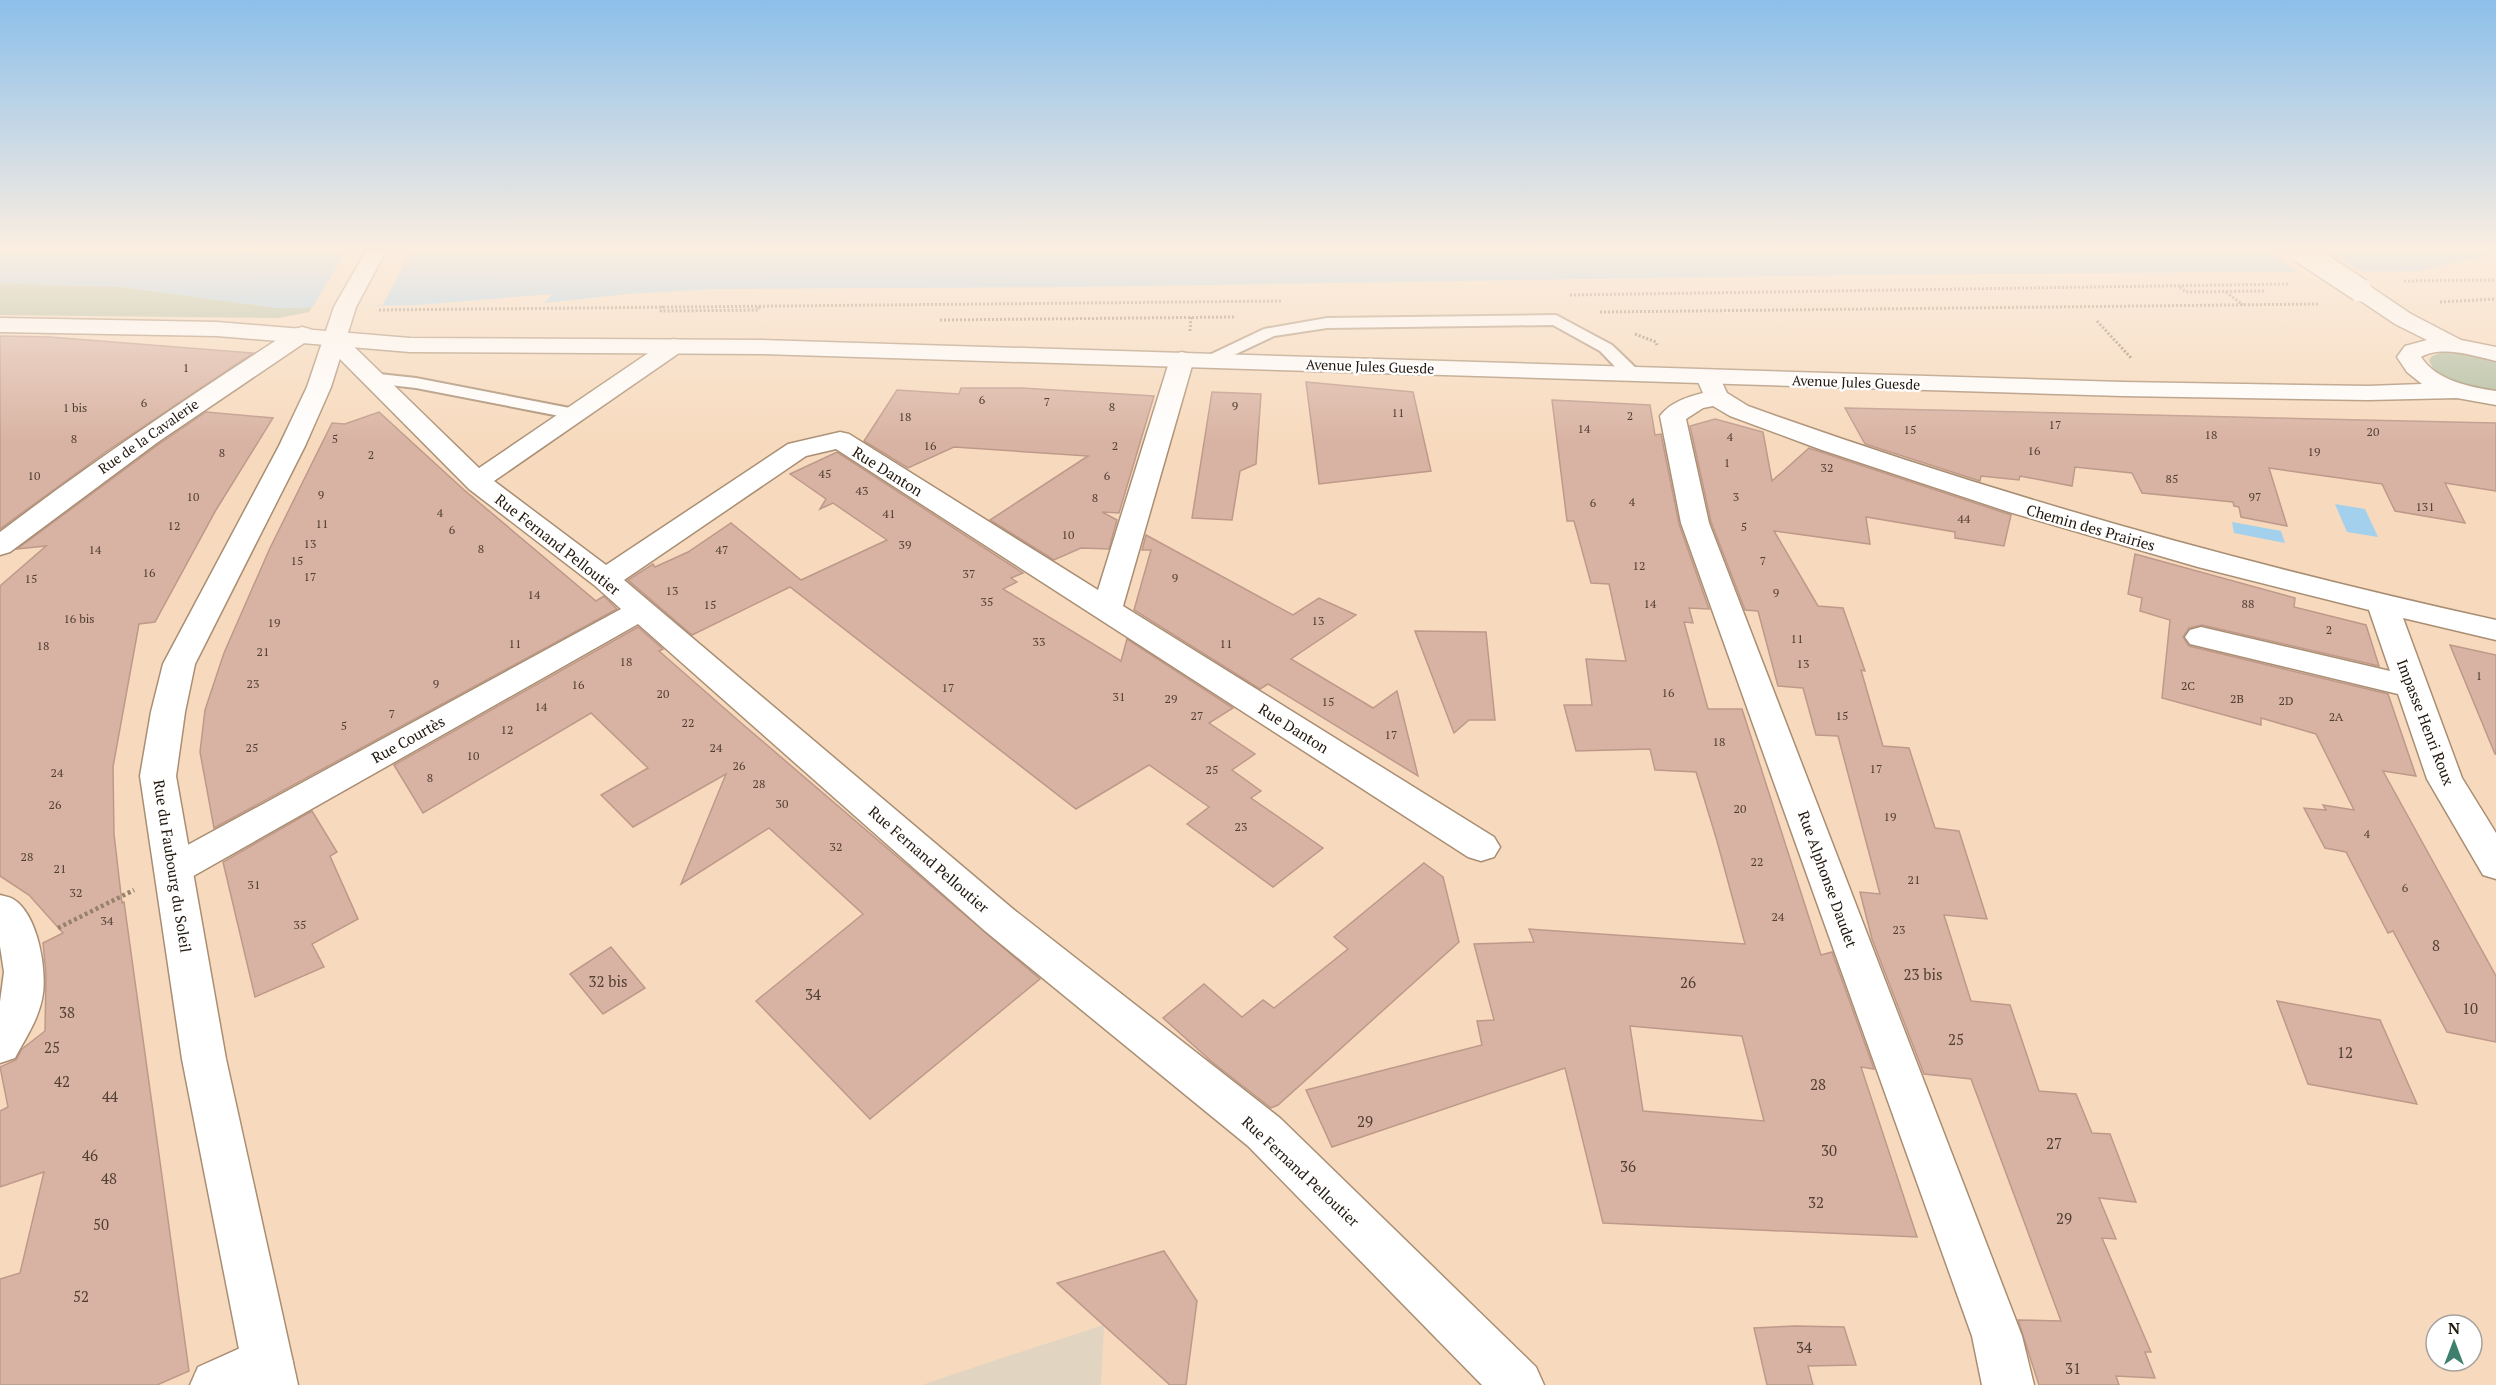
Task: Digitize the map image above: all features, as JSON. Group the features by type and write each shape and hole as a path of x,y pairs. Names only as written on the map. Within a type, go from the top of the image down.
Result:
{"street":[{"name":"Rue du Faubourg du Soleil","path":"270,1373 204,1059 175,869 158,776 168,712 179,664 292,446 319,387 327,327 334,316"},
{"path":"2398,316 2456,346"},
{"path":"2403,319 2423,346"},
{"name":"Avenue Jules Guesde","path":"0,325 327,327 410,345 761,346 1182,359 1633,375 1713,387 2122,389 2357,393 2415,382 2496,398"},
{"name":"Rue Fernand Pelloutier","path":"327,327 370,378 477,481 605,579 999,920 1264,1132 1518,1385"},
{"name":"Rue de la Cavalerie","path":"0,546 77,485 193,405 327,327"},
{"path":"477,481 674,346"},
{"path":"2415,382 2413,365 2409,357 2413,351 2423,346 2456,346 2496,354"},
{"path":"1107,609 1182,359"},
{"name":"Chemin des Prairies","path":"1713,387 1739,411 1915,475 2119,536 2383,605 2496,630"},
{"name":"Rue Alphonse Daudet","path":"1713,387 1694,403 1673,416 1695,523 1997,1336 2008,1385"},
{"name":"Rue Danton","path":"605,579 797,450 840,440 1481,847"},
{"name":"Impasse Henri Roux","path":"2383,605 2445,779 2496,865"},
{"name":"Rue Courtès","path":"175,869 641,610"},
{"path":"2201,637 2412,687"},
{"path":"0,1045 19,1009 25,963 8,925"},
{"path":"216,1385 270,1373"}],"lane":[{"path":"1211,360 1270,332 1327,323 1556,320 1606,348 1633,375"},
{"path":"370,378 416,383 575,414"}],"path":[{"path":"1190,332 1191,317"},
{"path":"2097,321 2126,352"},
{"path":"8,925 175,869"}],"shaded area":[{"path":"1104,1325 1101,1385 922,1385 999,1359"}],"green space":[{"path":"59,316 291,316 279,318"},
{"path":"2440,353 2467,354 2496,362 2496,390 2458,382 2440,374 2429,360"}],"water":[{"path":"2335,504 2365,509 2378,537 2347,532"},
{"path":"2232,522 2281,531 2285,543 2234,533"}],"building":[{"path":"0,336 50,337 253,353 107,451 0,529"},
{"path":"1306,382 1413,392 1431,471 1319,484"},
{"path":"961,388 1021,388 1154,396 1119,513 1102,512 1117,520 1109,549 1081,548 1054,560 990,520 1088,456 954,447 908,468 864,441 897,390 959,394"},
{"path":"1212,392 1261,394 1256,464 1240,471 1232,520 1192,518"},
{"path":"1552,400 1650,405 1655,435 1661,434 1679,524 1709,609 1689,608 1693,623 1684,622 1708,709 1742,709 1821,955 1832,952 1874,1069 1861,1067 1917,1237 1603,1223 1565,1068 1332,1147 1306,1090 1482,1045 1477,1021 1494,1020 1474,944 1534,942 1529,929 1745,944 1696,772 1655,770 1650,749 1576,751 1564,705 1592,705 1586,659 1626,661 1609,584 1591,583 1574,521 1567,521","holes":["1630,1026 1742,1036 1764,1121 1643,1111"]},
{"path":"1845,408 2496,423 2496,491 2445,483 2465,523 2395,511 2382,484 2269,468 2287,526 2241,517 2239,507 2234,506 2233,502 2142,493 2132,473 2075,467 2072,486 2020,476 2019,480 1981,476 1980,481 1865,444"},
{"path":"206,412 273,418 216,510 155,622 139,624 113,767 114,834 122,903 124,902 189,1371 157,1385 0,1385 0,1279 20,1273 44,1172 0,1187 0,1111 8,1107 0,1067 16,1060 22,1049 45,1031 46,974 43,943 63,933 29,895 0,876 0,586 46,546 17,549"},
{"path":"379,412 463,489 596,601 604,596 617,609 214,828 200,752 205,710 224,653 270,548 332,423 345,424"},
{"path":"1715,419 1763,432 1772,481 1809,448 2011,515 2004,546 1955,538 1955,532 1866,517 1870,544 1774,531 1818,606 1843,608 1865,671 1861,670 1883,746 1909,748 1935,828 1959,831 1987,919 1944,915 1971,1001 2010,1005 2039,1091 2076,1094 2092,1133 2110,1134 2136,1202 2099,1198 2116,1239 2102,1238 2151,1352 2145,1352 2155,1378 2116,1376 2119,1385 2039,1385 2018,1320 2061,1321 1971,1079 1924,1074 1872,939 1860,892 1880,894 1838,736 1816,735 1803,688 1778,686 1758,611 1745,610 1711,522 1690,426"},
{"path":"837,452 1023,573 1011,578 1017,582 1003,589 1121,661 1127,639 1233,708 1209,723 1255,754 1232,770 1261,791 1251,798 1323,848 1273,887 1187,824 1209,807 1149,765 1076,809 790,587 692,635 628,580 653,564 655,567 688,552 731,523 801,580 887,540 833,503 820,509 826,499 790,474"},
{"path":"1146,535 1293,615 1319,598 1356,615 1291,659 1373,708 1397,691 1418,776 1268,684 1260,689 1134,610 1151,550 1142,550"},
{"path":"2135,554 2295,598 2294,607 2366,625 2379,666 2202,625 2189,628 2183,637 2189,646 2388,694 2416,776 2383,771 2496,976 2496,1042 2447,1032 2393,931 2388,933 2346,852 2325,848 2304,808 2326,810 2323,805 2354,810 2316,734 2261,718 2261,725 2162,698 2170,620 2140,611 2142,598 2128,594"},
{"path":"638,627 663,649 659,651 740,722 1040,979 870,1119 756,1001 863,914 769,828 681,884 726,774 633,827 601,795 648,768 591,713 423,813 394,765"},
{"path":"1415,631 1486,632 1495,720 1469,720 1454,733"},
{"path":"2450,645 2496,655 2496,754 2495,754"},
{"path":"312,811 337,852 330,856 358,919 312,944 324,967 255,997 223,862"},
{"path":"1424,863 1443,877 1459,942 1278,1105 1271,1108 1212,1062 1163,1018 1204,984 1242,1017 1263,1000 1274,1008 1348,949 1334,937"},
{"path":"611,947 645,988 603,1014 570,974"},
{"path":"2277,1001 2380,1020 2417,1104 2308,1084"},
{"path":"1164,1251 1197,1301 1186,1385 1170,1385 1057,1283"},
{"path":"1844,1327 1856,1365 1808,1366 1813,1385 1767,1385 1754,1328"}]}
